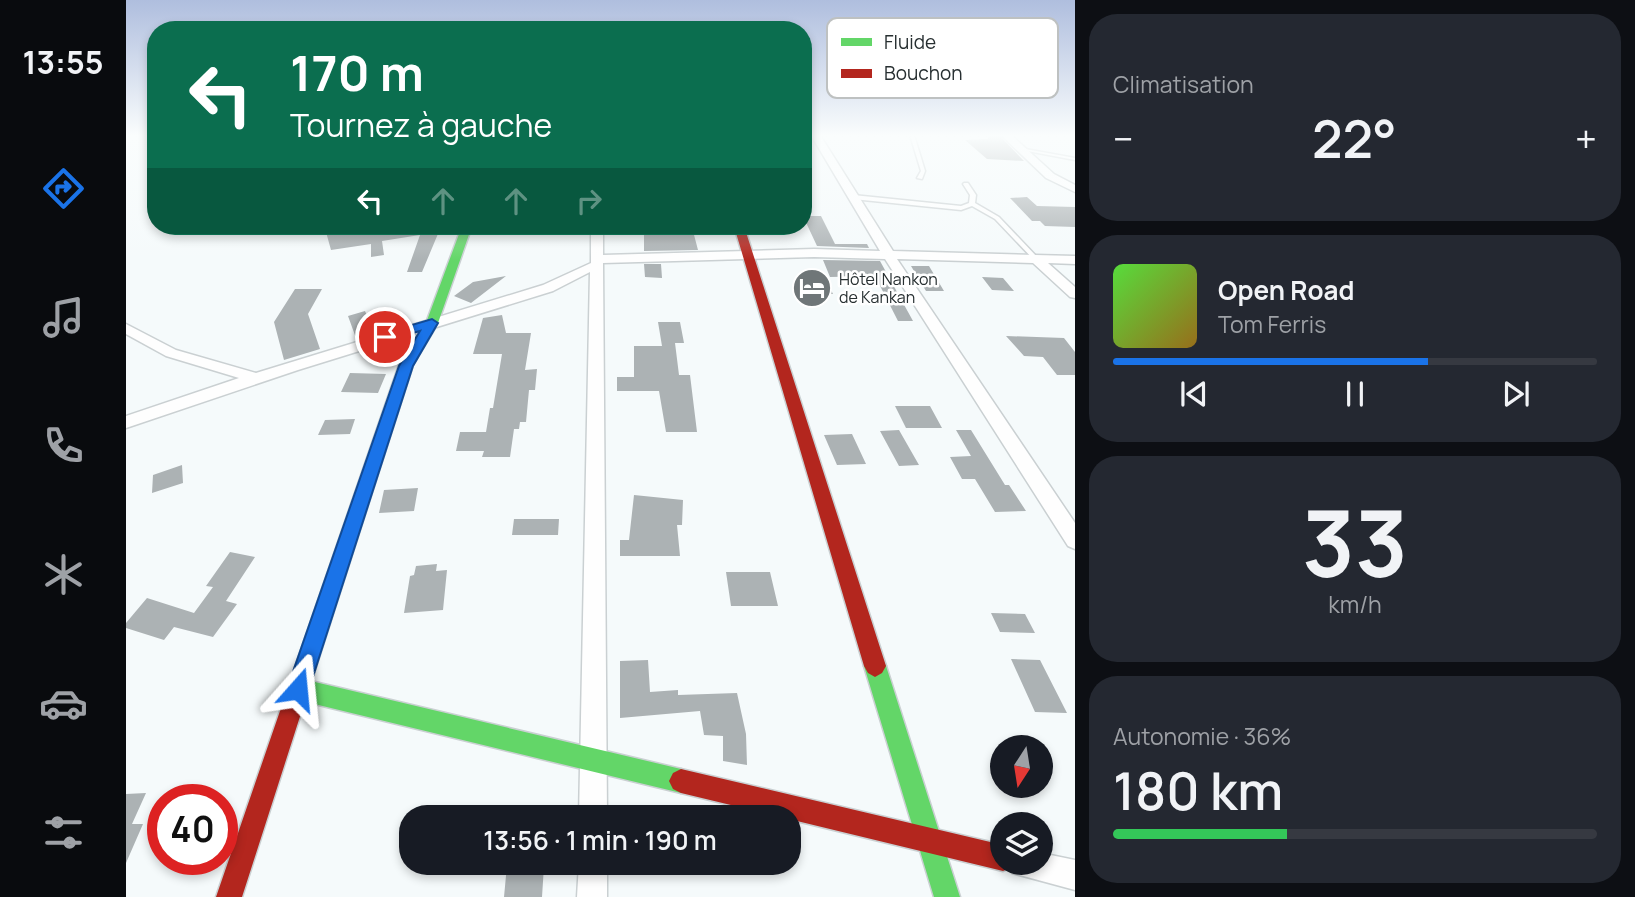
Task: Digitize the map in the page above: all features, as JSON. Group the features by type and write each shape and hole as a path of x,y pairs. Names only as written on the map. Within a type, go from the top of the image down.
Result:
{"street":[{"path":"841,177 1075,540"},
{"path":"1052,177 1075,189"},
{"path":"229,897 406,366 432,323 464,235"},
{"path":"593,805 597,235"},
{"path":"741,235 947,897"},
{"path":"126,422 256,378 548,288 598,261 814,253 1075,260"},
{"path":"1037,260 1075,294"},
{"path":"126,328 171,353 256,378"},
{"path":"298,689 990,855"},
{"path":"1053,871 1075,876"},
{"path":"593,875 593,897"}],"lane":[{"path":"966,184 973,195 972,204"},
{"path":"853,197 944,207 961,208 972,204 997,218 1037,260"}],"building":[{"path":"1027,197 1037,206 1075,207 1075,227 1045,226 1040,221 1032,221 1010,198"},
{"path":"812,216 821,216 835,244 867,244 869,248 817,246 812,235"},
{"path":"327,235 420,235 382,241 384,255 371,257 371,244 331,250"},
{"path":"420,235 437,235 422,272 407,272"},
{"path":"644,235 694,235 698,250 644,251"},
{"path":"823,260 880,261 913,321 898,321 875,276 830,277"},
{"path":"644,264 661,264 662,278 645,277"},
{"path":"911,266 929,266 944,291 926,291"},
{"path":"506,276 471,303 454,296 473,282"},
{"path":"824,276 833,294 808,294 799,277"},
{"path":"982,277 1003,278 1014,291 992,290"},
{"path":"295,289 322,289 308,314 320,349 284,360 274,322"},
{"path":"365,311 374,332 356,338 348,316"},
{"path":"502,315 506,333 531,333 525,370 537,369 535,390 529,390 526,422 520,422 519,429 514,429 510,457 482,457 484,451 456,451 460,432 486,432 502,354 473,354 483,318"},
{"path":"658,322 680,322 684,343 675,343 679,375 690,375 697,432 666,432 659,391 617,391 617,377 634,377 634,346 662,346"},
{"path":"1006,336 1064,338 1075,352 1075,375 1057,375 1043,357 1024,356"},
{"path":"350,373 386,374 378,393 341,392"},
{"path":"895,406 930,406 942,428 906,428"},
{"path":"355,419 350,434 318,435 325,420"},
{"path":"899,430 919,465 899,466 880,431"},
{"path":"956,430 971,430 1005,485 1009,485 1026,511 995,512 975,479 962,479 950,457 971,456"},
{"path":"852,434 866,464 837,465 824,435"},
{"path":"182,465 183,483 152,493 153,475"},
{"path":"418,488 414,511 379,513 384,490"},
{"path":"634,495 683,500 682,525 677,525 680,556 620,556 620,540 629,540"},
{"path":"514,519 559,519 558,535 512,535"},
{"path":"230,552 255,557 226,601 237,604 213,637 174,627 164,640 126,628 126,623 147,598 194,613 213,587 206,586"},
{"path":"437,564 436,571 447,570 443,610 404,613 410,576 414,575 416,566"},
{"path":"726,572 770,572 778,606 731,606"},
{"path":"991,613 1025,614 1035,633 1000,632"},
{"path":"1011,659 1040,660 1067,713 1035,712"},
{"path":"648,660 650,692 678,690 678,695 737,693 746,734 747,765 723,761 723,736 704,735 700,711 620,718 620,661"},
{"path":"146,793 132,824 143,824 126,863 126,794"},
{"path":"506,875 543,875 542,897 504,897"}],"traffic: fast":[{"path":"432,323 464,235"},
{"path":"875,666 947,897"},
{"path":"298,689 681,781"}],"traffic: jam":[{"path":"742,235 875,666"},
{"path":"229,897 406,365 432,323"},
{"path":"681,781 990,855"}],"place":[{"name":"Hôtel Nankon de Kankan","path":"812,288"}],"route":[{"path":"298,689 406,366 432,323 385,337"}]}
